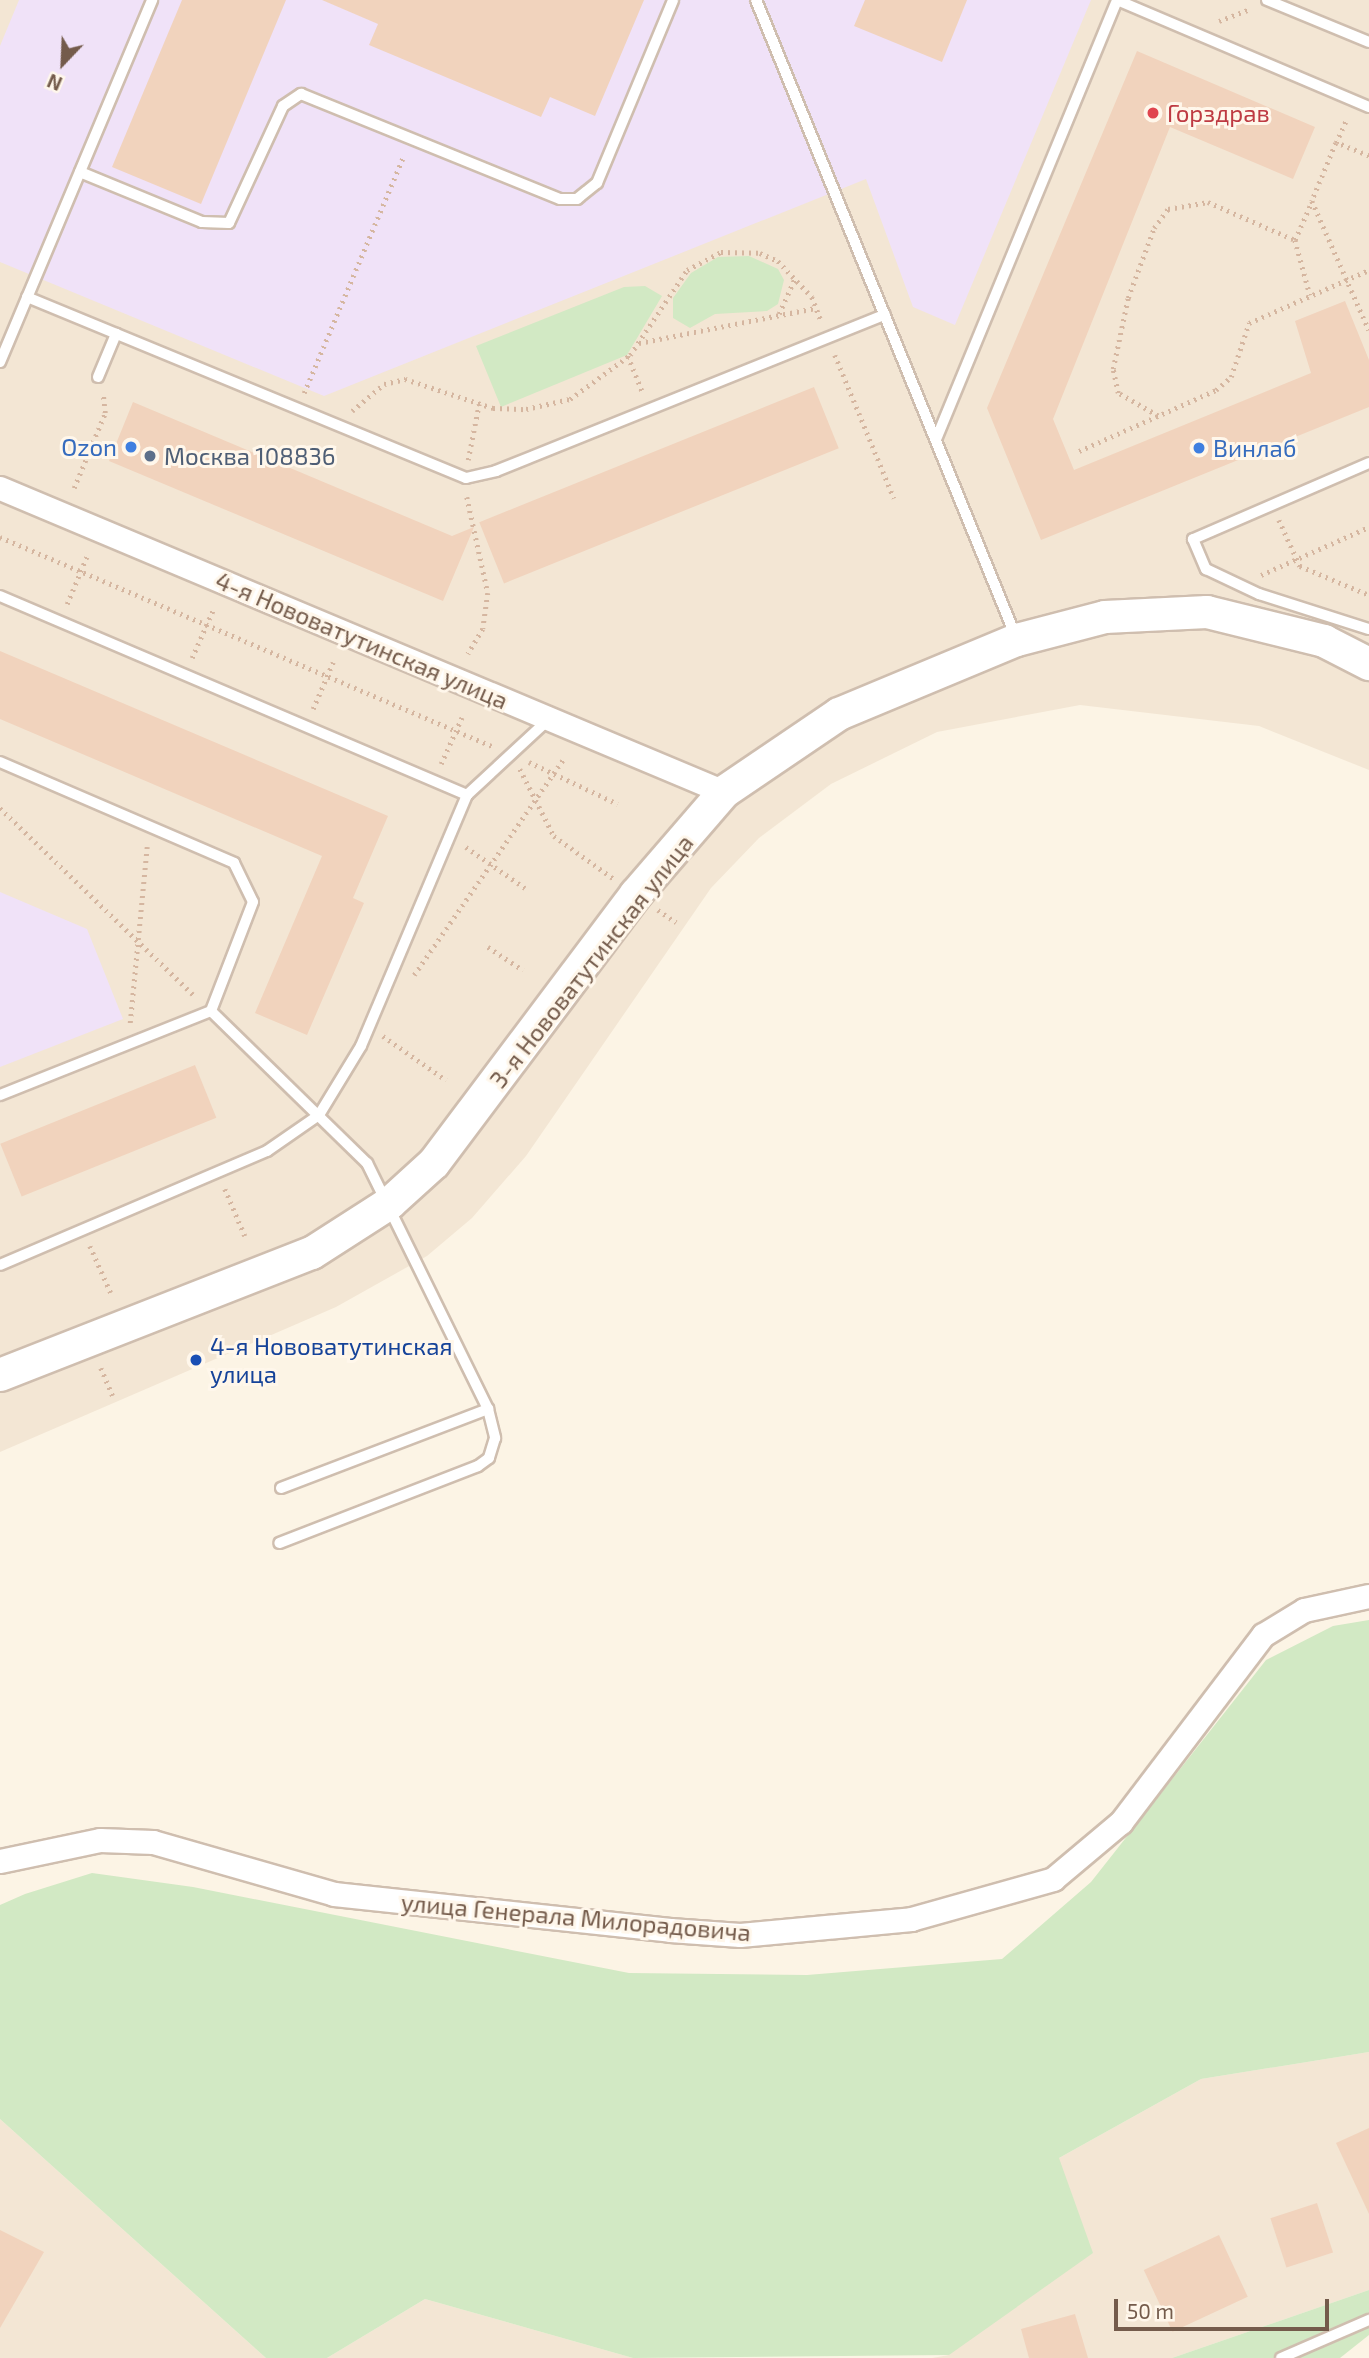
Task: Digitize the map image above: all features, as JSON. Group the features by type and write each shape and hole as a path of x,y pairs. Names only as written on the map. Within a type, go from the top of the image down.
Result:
{"street":[{"name":"4-я Нововатутинская улица","path":"0,488 724,792"},
{"name":"3-я Нововатутинская улица","path":"0,1375 312,1254 390,1203 434,1163 636,894 724,792 839,714 1017,639 1105,617 1207,612 1324,641 1369,664"},
{"name":"улица Генерала Милорадовича","path":"0,1861 100,1840 153,1842 334,1894 670,1930 740,1935 911,1919 1053,1879 1121,1822 1263,1635 1304,1610 1369,1596"}],"lane":[{"path":"0,362 152,0"},
{"path":"80,172 217,226 237,216 283,106 292,97 314,96 560,199 589,194 673,0"},
{"path":"756,0 937,437 1017,639"},
{"path":"1268,0 1369,42"},
{"path":"937,437 1116,2 1369,107"},
{"path":"27,297 466,478 650,410 885,315"},
{"path":"98,377 116,334"},
{"path":"1369,463 1193,539 1206,569 1253,592 1369,629"},
{"path":"0,596 467,795"},
{"path":"0,1265 267,1151 319,1115 341,1089 370,1027 467,795 549,719"},
{"path":"0,761 234,863 248,882 253,902 246,930 211,1012 0,1095"},
{"path":"211,1012 367,1163 390,1203 488,1409 494,1450 478,1466 279,1542"},
{"path":"281,1488 488,1409"},
{"path":"1281,2358 1369,2320"}],"path":[{"path":"1189,33 1268,0"},
{"path":"1310,295 1295,240 1354,101"},
{"path":"297,410 412,136"},
{"path":"1336,143 1369,156"},
{"path":"1312,201 1369,330"},
{"path":"1158,416 1118,393 1113,369 1128,298 1168,209 1208,202 1295,240"},
{"path":"335,425 396,380 417,381 479,404 526,409 570,399 628,356 673,286 703,258 760,253 796,277 816,308 894,498"},
{"path":"1079,451 1216,390 1231,377 1249,323 1369,270"},
{"path":"779,315 796,277"},
{"path":"639,342 816,308"},
{"path":"628,356 650,410"},
{"path":"74,488 105,413 98,377"},
{"path":"468,654 483,629 488,593 466,478 479,404"},
{"path":"1272,505 1300,566 1369,595"},
{"path":"1253,592 1260,576 1369,527"},
{"path":"0,537 554,772 618,804"},
{"path":"59,622 87,556"},
{"path":"185,676 213,611"},
{"path":"305,727 333,662"},
{"path":"434,782 461,717"},
{"path":"513,755 554,836 676,922"},
{"path":"409,982 563,760"},
{"path":"0,808 211,1012"},
{"path":"128,1045 149,826"},
{"path":"450,837 526,888"},
{"path":"488,947 523,970"},
{"path":"370,1027 446,1080"},
{"path":"218,1172 245,1236"},
{"path":"83,1229 111,1293"}],"shaded area":[{"path":"0,0 1369,0 1369,770 1259,726 1080,705 937,732 831,784 759,838 711,888 526,1156 472,1218 427,1256 336,1307 0,1452"},
{"path":"19,0 1091,0 955,325 913,307 866,179 324,396 0,262 0,46"},
{"path":"0,892 87,929 123,1019 0,1067"},
{"path":"1369,2052 1369,2290 1172,2358 932,2358 949,2355 1059,2158 1201,2079"},
{"path":"0,2119 266,2358 0,2358"},
{"path":"425,2299 633,2358 327,2358"}],"green space":[{"path":"749,256 778,269 784,280 778,304 767,311 715,314 690,328 673,318 673,298 691,273 718,257"},
{"path":"645,286 662,296 627,355 501,407 476,346 624,287"},
{"path":"1369,1620 1369,2052 1201,2079 1059,2158 1093,2253 949,2355 633,2358 425,2299 327,2358 266,2358 0,2119 0,1905 25,1894 92,1873 193,1887 629,1973 807,1975 1002,1959 1091,1882 1266,1660 1333,1626"},
{"path":"1369,2290 1369,2335 1340,2358 1172,2358"}],"building":[{"path":"182,0 286,0 201,204 112,167"},
{"path":"322,0 644,0 595,116 550,97 541,117 369,45 378,24"},
{"path":"865,0 967,0 942,62 854,26"},
{"path":"1137,51 1315,127 1293,179 1170,127 1053,419 1074,470 1311,373 1295,321 1345,301 1369,360 1369,407 1041,540 987,408"},
{"path":"814,387 839,448 504,583 479,522"},
{"path":"133,402 452,536 474,527 443,601 109,461"},
{"path":"0,651 388,816 353,898 364,903 307,1035 255,1013 322,856 0,719"},
{"path":"195,1065 216,1118 22,1197 0,1144"},
{"path":"1369,2128 1369,2214 1336,2143"},
{"path":"1317,2203 1333,2252 1286,2268 1270,2218"},
{"path":"0,2230 44,2252 0,2328"},
{"path":"1219,2235 1248,2297 1173,2332 1144,2270"},
{"path":"1075,2314 1088,2358 1029,2358 1021,2329"}],"place":[{"name":"Горздрав","path":"1153,113"},
{"name":"Ozon","path":"131,447"},
{"name":"Винлаб","path":"1199,448"},
{"name":"Москва 108836","path":"150,456"},
{"name":"4-я Нововатутинская улица","path":"196,1360"}]}
